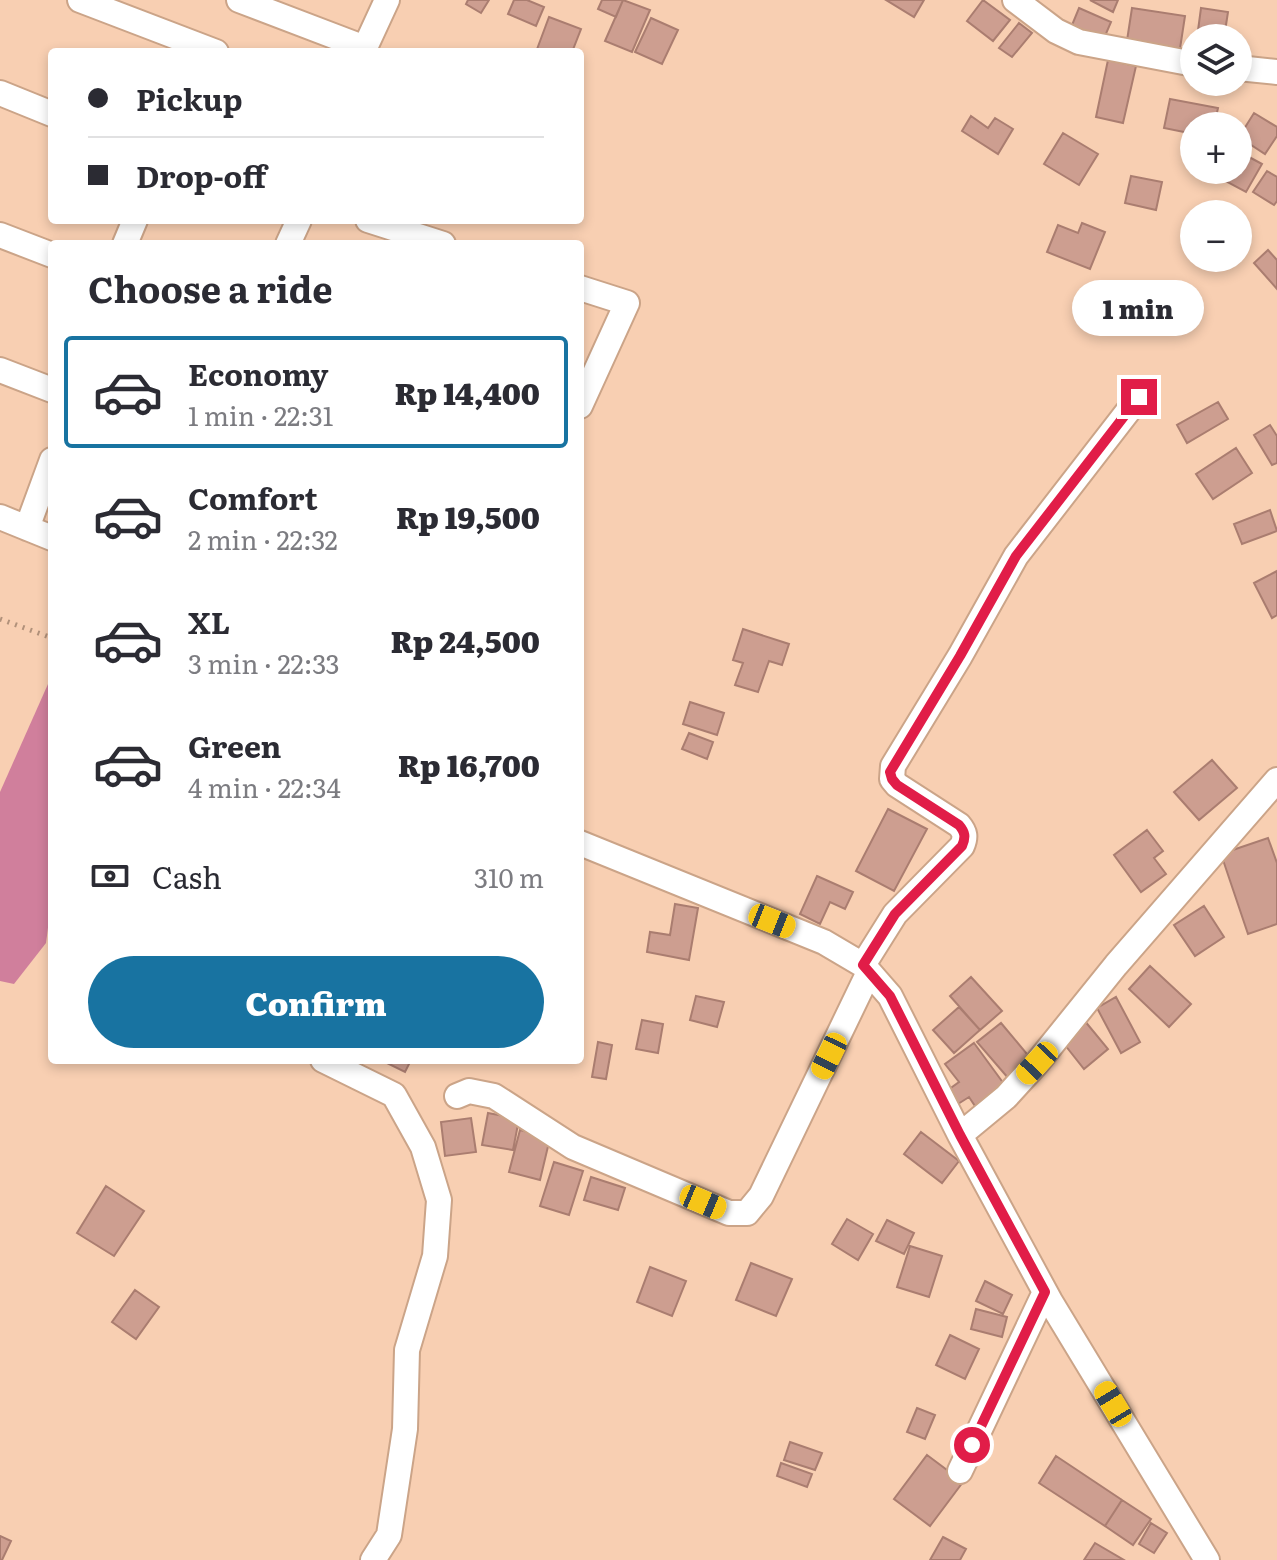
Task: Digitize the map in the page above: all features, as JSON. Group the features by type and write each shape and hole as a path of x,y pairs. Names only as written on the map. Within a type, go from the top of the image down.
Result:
{"street":[{"path":"80,0 201,48"},
{"path":"239,0 359,48"},
{"path":"365,48 387,0"},
{"path":"1015,0 1056,31 1079,42 1180,61"},
{"path":"1252,69 1277,72"},
{"path":"0,93 48,112"},
{"path":"375,224 398,237"},
{"path":"0,235 48,253"},
{"path":"584,289 627,303 584,397"},
{"path":"0,370 48,388"},
{"path":"457,1096 469,1091 494,1096 573,1147 729,1213 747,1213 761,1196 866,968 895,914 965,840 964,831 959,825 897,785 892,779 893,766 1016,556 1139,397"},
{"path":"27,528 48,471"},
{"path":"0,517 48,536"},
{"path":"960,1135 1006,1097 1052,1046 1116,965 1277,780"},
{"path":"584,845 824,942 866,968 890,996 960,1135 1045,1292 1207,1560"},
{"path":"331,1064 394,1095 423,1147 439,1200 435,1256 407,1350 405,1429 389,1535 373,1560"},
{"path":"960,1471 1045,1292"}],"path":[{"path":"0,619 48,637"}],"shaded area":[{"path":"48,684 48,928 46,943 14,984 0,981 0,792"}],"building":[{"path":"468,0 489,0 481,13 466,4"},
{"path":"514,0 527,0 544,7 536,26 508,14"},
{"path":"602,0 623,0 616,17 598,9"},
{"path":"623,0 650,10 632,52 605,41"},
{"path":"886,0 924,0 914,17"},
{"path":"983,0 1010,20 993,41 967,21"},
{"path":"1090,0 1118,0 1113,12"},
{"path":"1079,8 1111,22 1102,43 1070,30"},
{"path":"1132,8 1185,16 1184,24 1180,24 1179,55 1126,47"},
{"path":"1201,8 1228,12 1226,24 1199,24"},
{"path":"549,17 581,29 574,48 537,48"},
{"path":"651,18 678,30 662,64 635,52"},
{"path":"1019,23 1032,33 1012,57 999,48"},
{"path":"1108,60 1136,66 1123,123 1096,117"},
{"path":"1170,99 1218,108 1217,112 1180,112 1180,131 1164,128"},
{"path":"1254,113 1277,127 1277,136 1265,154 1252,146"},
{"path":"971,116 988,128 995,118 1013,129 998,154 962,131"},
{"path":"1063,133 1098,154 1079,185 1044,164"},
{"path":"1252,159 1262,164 1252,182"},
{"path":"1267,171 1277,177 1277,201 1274,205 1253,192"},
{"path":"1131,176 1162,182 1156,210 1125,203"},
{"path":"1231,184 1251,184 1246,192"},
{"path":"1082,223 1105,232 1090,269 1047,252 1058,225 1078,233"},
{"path":"1268,250 1277,260 1277,289 1254,263"},
{"path":"1218,402 1228,419 1187,443 1177,425"},
{"path":"1270,425 1277,436 1277,463 1272,465 1254,435"},
{"path":"1236,448 1252,473 1213,499 1196,474"},
{"path":"1270,510 1277,531 1242,544 1234,524"},
{"path":"1277,571 1277,615 1272,618 1254,583"},
{"path":"743,629 789,644 782,665 769,661 758,692 735,685 743,663 733,660"},
{"path":"690,702 724,713 717,735 683,724"},
{"path":"689,733 713,742 707,759 682,749"},
{"path":"1212,760 1237,788 1199,820 1174,792"},
{"path":"888,809 927,829 894,891 856,871"},
{"path":"1147,830 1163,851 1154,858 1166,874 1141,892 1114,855"},
{"path":"1268,838 1277,863 1277,924 1248,934 1221,854"},
{"path":"817,876 853,892 845,909 830,902 820,924 800,914"},
{"path":"675,904 698,908 689,960 647,952 650,932 670,935"},
{"path":"1204,906 1224,937 1195,956 1174,925"},
{"path":"1150,966 1191,1004 1169,1027 1129,989"},
{"path":"971,977 1002,1011 980,1030 950,996"},
{"path":"696,996 724,1002 717,1027 690,1020"},
{"path":"1116,997 1140,1042 1121,1053 1097,1008"},
{"path":"959,1007 980,1030 954,1053 933,1030"},
{"path":"642,1020 663,1024 658,1053 636,1049"},
{"path":"1084,1020 1108,1049 1084,1069 1061,1040"},
{"path":"1001,1023 1032,1060 1009,1079 977,1042"},
{"path":"598,1042 612,1045 606,1079 592,1077"},
{"path":"974,1043 1004,1084 975,1106 969,1097 958,1104 948,1090 959,1082 945,1064"},
{"path":"389,1064 409,1064 405,1072"},
{"path":"488,1113 519,1119 513,1150 482,1145"},
{"path":"471,1118 476,1152 445,1156 441,1122"},
{"path":"520,1130 550,1138 540,1180 509,1172"},
{"path":"921,1132 959,1161 942,1183 904,1154"},
{"path":"554,1162 583,1171 569,1215 540,1206"},
{"path":"591,1177 625,1188 618,1210 584,1200"},
{"path":"106,1186 144,1211 114,1256 77,1233"},
{"path":"847,1219 873,1234 858,1260 832,1244"},
{"path":"887,1220 914,1233 904,1254 876,1241"},
{"path":"910,1246 942,1256 929,1297 897,1287"},
{"path":"751,1263 792,1279 776,1316 736,1300"},
{"path":"650,1267 686,1281 672,1316 637,1302"},
{"path":"985,1281 1012,1295 1003,1314 976,1301"},
{"path":"135,1290 159,1307 136,1339 112,1322"},
{"path":"976,1309 1007,1317 1002,1337 971,1329"},
{"path":"950,1335 979,1349 965,1379 936,1365"},
{"path":"917,1408 935,1415 925,1439 907,1432"},
{"path":"790,1442 822,1453 815,1470 784,1460"},
{"path":"927,1455 963,1482 930,1526 894,1499"},
{"path":"1056,1456 1122,1500 1105,1526 1039,1483"},
{"path":"781,1463 812,1474 807,1487 777,1476"},
{"path":"1122,1500 1151,1519 1133,1545 1105,1526"},
{"path":"1151,1523 1167,1533 1154,1553 1139,1544"},
{"path":"0,1536 11,1541 2,1560 0,1560"},
{"path":"943,1537 966,1549 960,1560 930,1560"},
{"path":"1095,1543 1124,1560 1084,1560"}],"route":[{"path":"972,1445 1045,1292 960,1135 890,996 863,965 895,914 965,840 964,831 959,825 897,785 890,772 973,635 1016,556 1139,397"}]}
